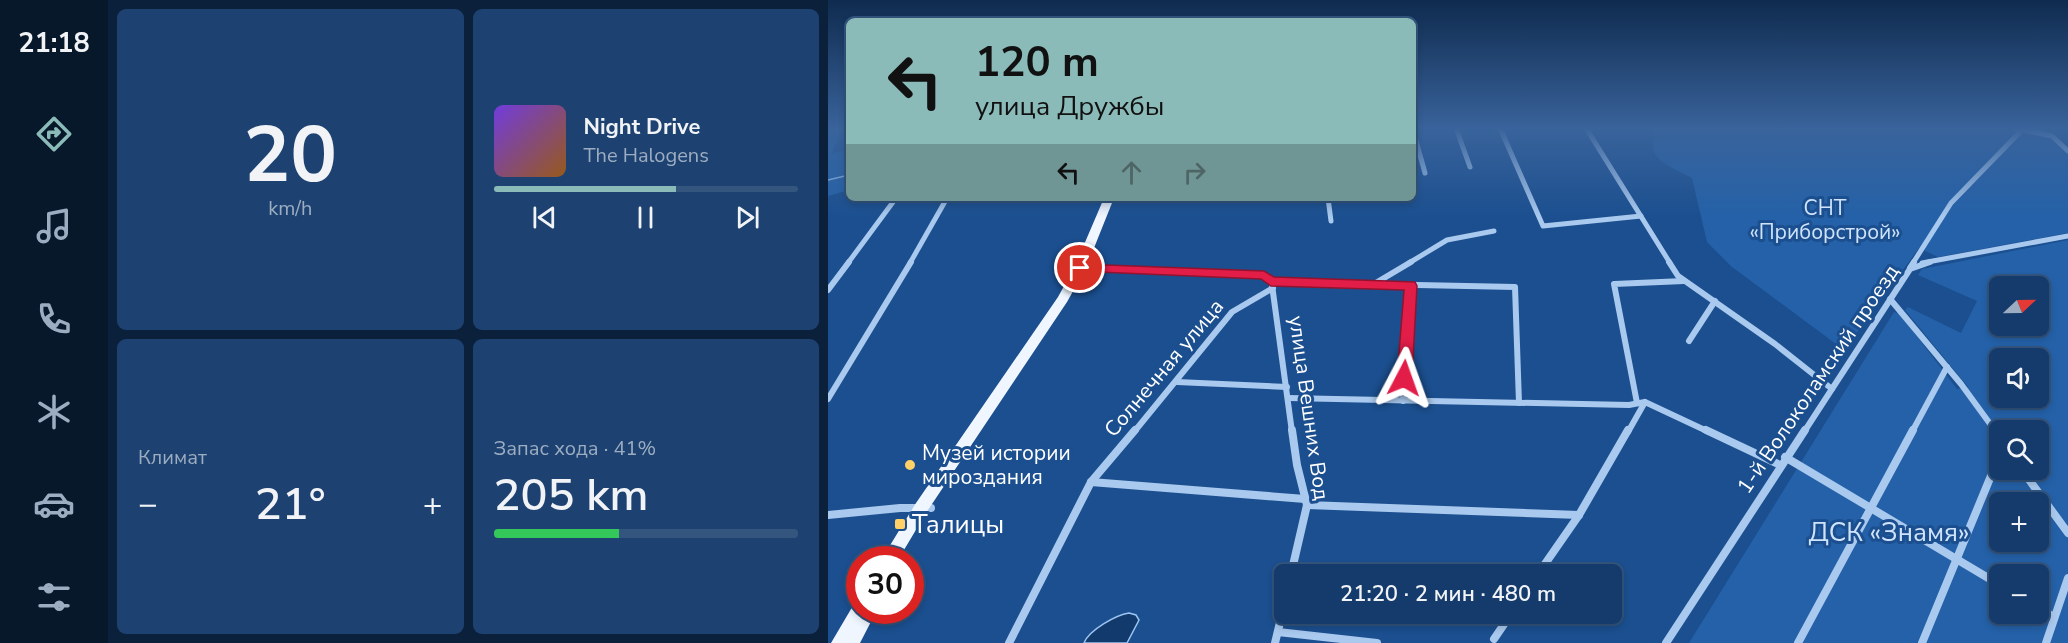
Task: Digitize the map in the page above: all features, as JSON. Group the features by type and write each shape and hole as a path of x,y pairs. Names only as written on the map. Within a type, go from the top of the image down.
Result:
{"main road":[{"path":"1083,268 1108,201"},
{"path":"899,546 1052,328 1114,201"},
{"path":"906,546 926,508"},
{"path":"840,643 851,624"},
{"path":"850,643 861,624"}],"street":[{"path":"1421,158 1425,173"},
{"path":"1467,158 1470,167"},
{"path":"1513,158 1544,226 1641,216"},
{"path":"1605,158 1674,271 1832,389"},
{"path":"1910,269 1951,203 1995,158"},
{"path":"828,290 894,201"},
{"path":"828,399 885,308 945,201"},
{"path":"1328,201 1331,221"},
{"path":"1373,285 1447,240 1494,231"},
{"name":"1-й Волоколамский проезд","path":"1666,643 1785,457 1910,269 1922,263 2068,236"},
{"path":"1083,268 1264,275 1272,285 1515,287 1519,403"},
{"path":"1545,564 1580,515 1641,403 1614,284 1685,281"},
{"name":"Солнечная улица","path":"1009,643 1091,482 1177,382 1232,312 1272,285"},
{"name":"улица Вешних Вод","path":"1272,285 1296,465 1306,502 1293,564"},
{"path":"1403,401 1410,286"},
{"path":"1890,298 1947,367 1989,423"},
{"path":"1689,341 1715,301"},
{"path":"1798,643 1947,367"},
{"path":"1177,382 1287,387"},
{"path":"1288,398 1641,403 1780,465"},
{"path":"1785,457 1989,579"},
{"path":"1922,643 1989,480"},
{"path":"2029,480 2068,533"},
{"path":"1091,482 1306,502 1580,515"},
{"path":"828,515 926,508"},
{"path":"2046,643 2068,578"},
{"path":"2049,614 2054,617"},
{"path":"1275,643 1280,624"},
{"path":"1494,639 1504,624"},
{"path":"1278,632 1377,643"}],"green space":[{"path":"828,158 846,158 846,191 828,196"},
{"name":"СНТ «Приборстрой»","path":"1658,158 2068,158 2068,233 1938,257 1919,248 1844,350 1732,267 1707,242 1692,178"},
{"name":"ДСК «Знамя»","path":"2068,240 2068,643 1689,643 1894,312 1900,314 1957,389 1968,387 1905,310 1908,307 1961,333 1977,301 1918,275 1922,269"}],"shaded area":[{"path":"1129,613 1136,615 1139,620 1127,643 1084,643 1091,633 1104,624"}],"waterway":[{"path":"828,180 846,176"}],"place":[{"name":"Музей истории мироздания","path":"910,465"},
{"name":"Талицы","path":"900,524"}],"route":[{"path":"1080,268 1264,275 1271,282 1410,286 1404,378"}]}
